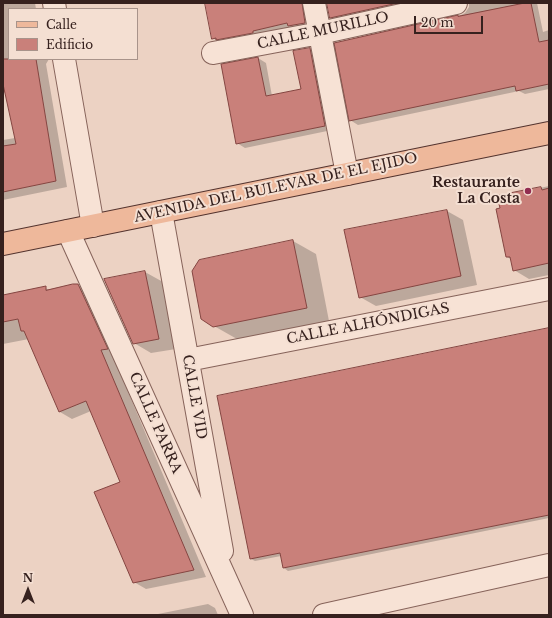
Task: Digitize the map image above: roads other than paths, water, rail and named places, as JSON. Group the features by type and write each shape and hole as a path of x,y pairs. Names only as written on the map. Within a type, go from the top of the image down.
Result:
{"main road":[{"name":"AVENIDA DEL BULEVAR DE EL EJIDO","path":"3,244 549,132"}],"street":[{"path":"314,3 346,174"},
{"name":"CALLE MURILLO","path":"213,53 320,33 456,3"},
{"path":"64,60 93,226"},
{"name":"CALLE VID","path":"161,212 227,583"},
{"name":"CALLE PARRA","path":"68,231 242,615"},
{"name":"CALLE ALHÓNDIGAS","path":"188,360 549,289"},
{"path":"324,615 549,565"}],"place":[{"name":"Restaurante La Costa","path":"528,191"}]}
